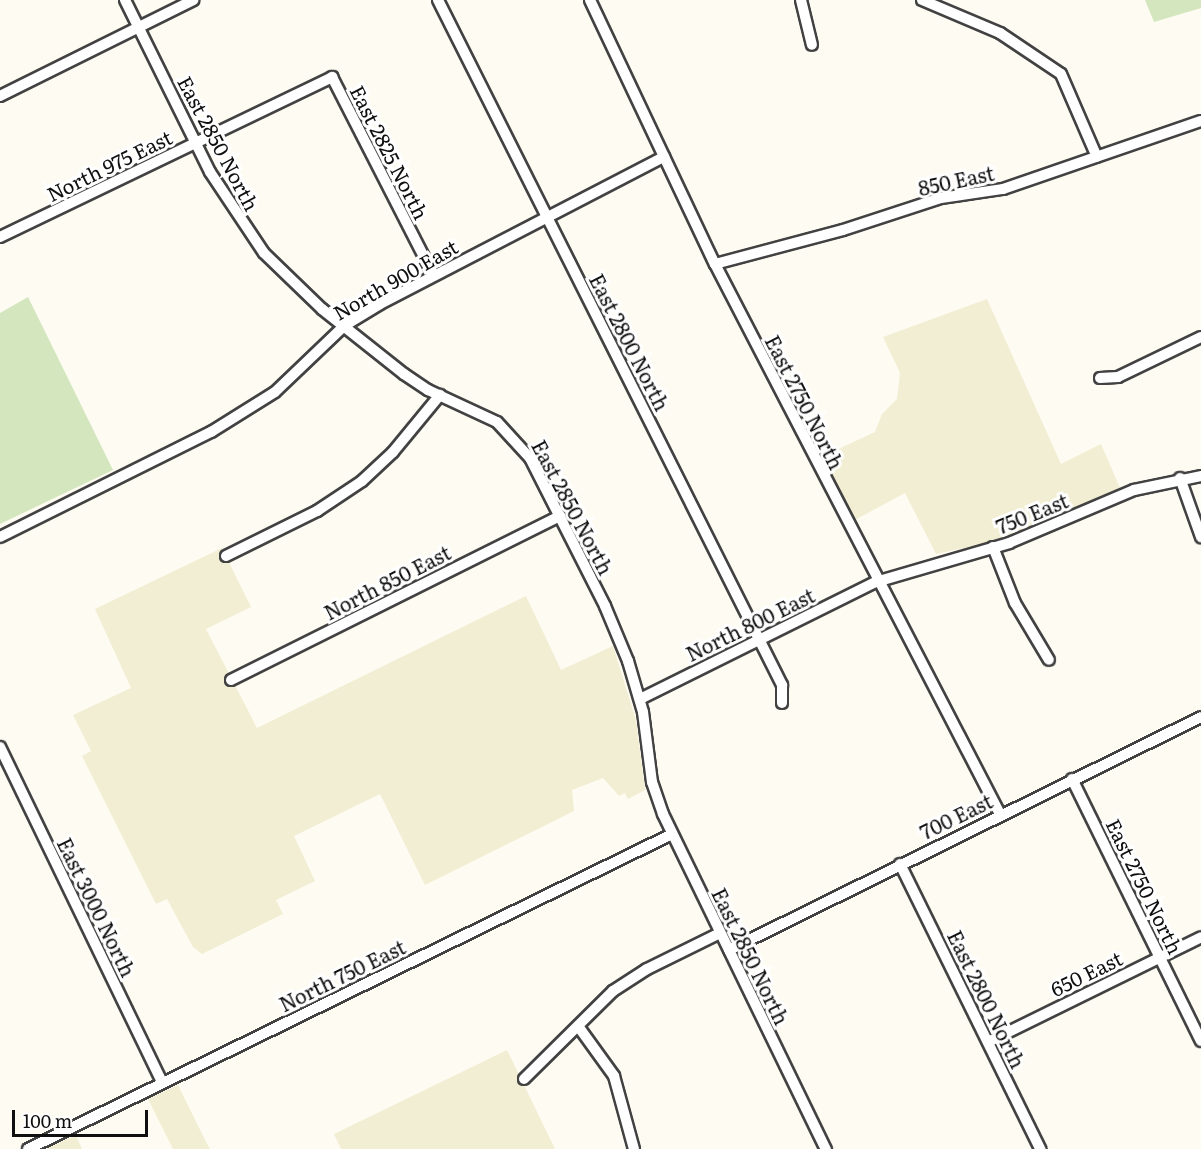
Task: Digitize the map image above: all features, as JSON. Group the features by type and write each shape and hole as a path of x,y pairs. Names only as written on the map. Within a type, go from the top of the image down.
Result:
{"street":[{"name":"East 2850 North","path":"125,0 196,143 231,207 264,253 344,326 404,374 440,395 483,414 515,437 530,458 615,628 640,699 655,793 672,834 826,1149"},
{"path":"0,96 193,0"},
{"name":"East 2800 North","path":"438,0 782,685 782,703"},
{"name":"East 2750 North","path":"590,0 715,264 876,582 1000,814"},
{"path":"801,0 812,45"},
{"path":"922,0 1000,33 1060,74 1097,158"},
{"name":"North 975 East","path":"0,237 332,77"},
{"name":"East 2825 North","path":"332,77 433,274"},
{"name":"850 East","path":"715,264 843,230 940,198 1003,189 1201,121"},
{"name":"North 900 East","path":"0,537 211,432 275,392 344,326 433,274 664,157"},
{"path":"1100,378 1118,377 1201,337"},
{"path":"226,556 317,511 362,481 393,452 440,395"},
{"name":"750 East","path":"876,582 993,547 1134,490 1180,478 1201,477"},
{"path":"1180,478 1201,537"},
{"name":"North 850 East","path":"231,680 560,516"},
{"path":"993,547 1015,603 1049,660"},
{"name":"North 800 East","path":"640,699 876,582"},
{"name":"700 East","path":"729,950 1000,814 1201,717"},
{"name":"East 3000 North","path":"0,747 162,1083"},
{"name":"East 2750 North","path":"1072,779 1201,1041"},
{"name":"North 750 East","path":"28,1149 672,834"},
{"name":"East 2800 North","path":"900,864 1040,1149"},
{"path":"524,1079 613,991 647,969 720,933"},
{"name":"650 East","path":"988,1042 1201,937"},
{"path":"578,1026 614,1076 634,1149"}],"shaded area":[{"path":"987,299 1061,464 1101,444 1120,488 992,542 936,554 905,493 853,521 819,458 875,432 882,414 897,399 900,373 883,337"},
{"path":"222,548 251,607 206,629 257,728 526,596 561,670 613,646 636,720 645,790 628,799 625,793 619,796 603,778 572,790 574,811 425,885 380,794 294,836 315,881 276,900 283,914 202,954 193,947 167,899 156,904 82,756 91,751 73,715 131,688 95,609"},
{"path":"507,1050 555,1149 341,1149 334,1134"},
{"path":"178,1085 210,1149 173,1149 148,1099"},
{"path":"76,1135 82,1149 46,1149"}],"green space":[{"path":"1145,0 1201,0 1201,8 1154,22"},
{"path":"28,297 113,470 0,524 0,313"}]}
